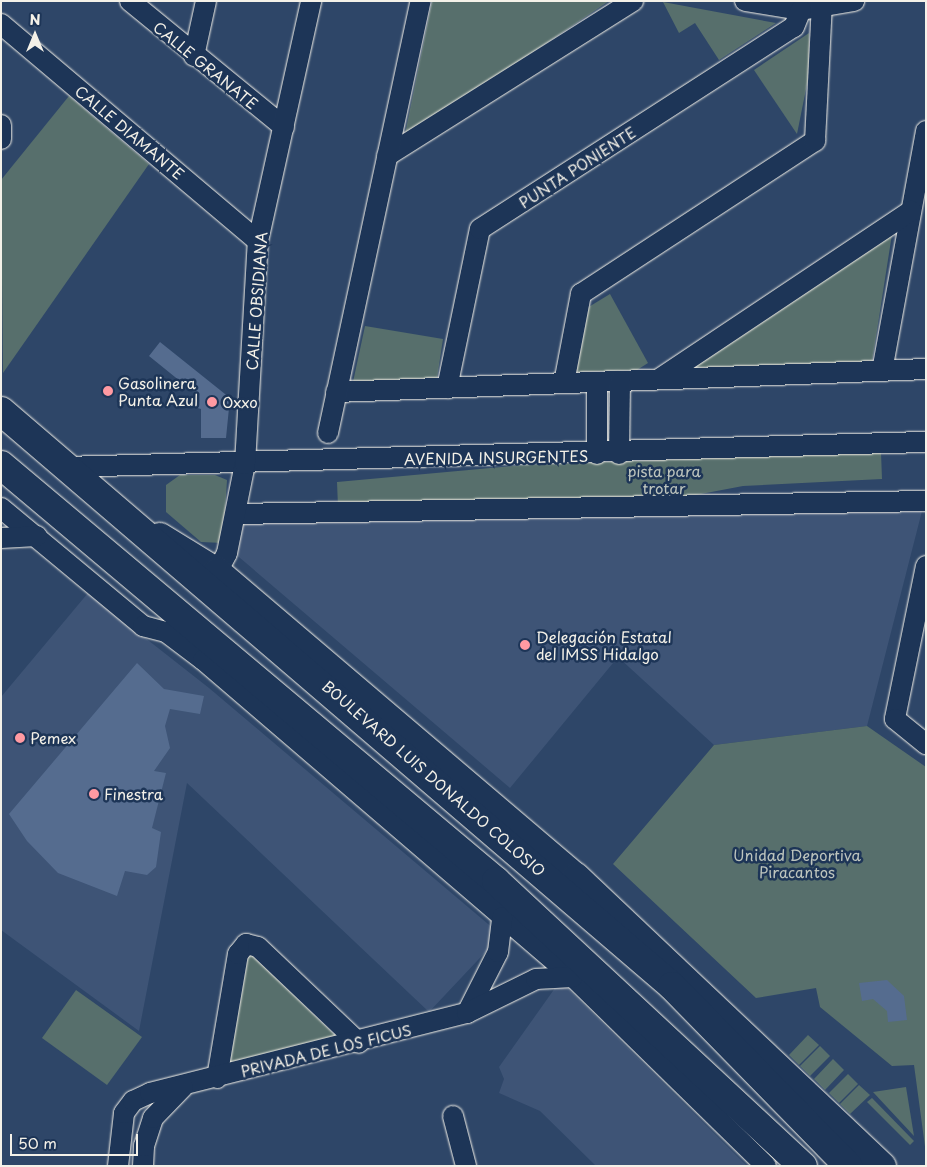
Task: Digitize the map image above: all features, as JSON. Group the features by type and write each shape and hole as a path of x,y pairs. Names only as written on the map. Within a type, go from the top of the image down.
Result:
{"main road":[{"name":"BOULEVARD LUIS DONALDO COLOSIO","path":"1,411 66,467 125,514 672,986 848,1166"},
{"path":"1,465 496,881 803,1166"},
{"path":"125,514 217,572 576,877 882,1166"}],"street":[{"name":"CALLE GRANATE","path":"130,1 194,56 284,127"},
{"path":"194,56 206,1"},
{"name":"CALLE OBSIDIANA","path":"217,572 237,514 245,464 258,241 312,1"},
{"path":"328,433 421,1"},
{"path":"388,156 633,1"},
{"path":"744,1 801,10 822,4 854,1"},
{"path":"564,383 581,294 815,141 822,4"},
{"name":"PUNTA PONIENTE","path":"448,388 480,229 794,27 801,10"},
{"name":"CALLE DIAMANTE","path":"1,24 258,241"},
{"path":"1,125 1,139"},
{"path":"882,371 926,131"},
{"path":"659,380 911,211"},
{"path":"336,392 926,369"},
{"path":"619,454 620,381"},
{"path":"597,382 597,454"},
{"name":"AVENIDA INSURGENTES","path":"66,467 619,454 926,442"},
{"path":"237,514 926,501"},
{"path":"1,508 143,626 166,632 203,660 573,977 766,1166"},
{"path":"1,538 37,536"},
{"path":"926,566 923,598 895,719 926,744"},
{"path":"467,1013 498,952 502,917"},
{"path":"217,1078 238,954 246,944 258,947 359,1043"},
{"name":"PRIVADA DE LOS FICUS","path":"118,1166 119,1128 133,1101 185,1085 359,1043 467,1013 501,1000 536,979 573,977"},
{"path":"143,1166 144,1146 153,1118 185,1085"},
{"path":"453,1116 466,1166"}],"shaded area":[{"path":"922,511 867,726 714,745 618,657 510,788 233,552 246,519"},
{"path":"88,593 209,688 494,929 494,943 429,1012 187,783 139,1031 1,930 1,697"},
{"path":"560,981 747,1166 596,1166 540,1111 499,1093 504,1079 499,1067"}],"green space":[{"path":"432,1 609,1 404,139"},
{"path":"663,2 776,23 719,60 695,23 679,33"},
{"path":"809,33 809,74 797,134 754,70"},
{"path":"69,96 149,164 3,373 1,180"},
{"path":"892,234 872,362 688,368"},
{"path":"610,294 648,363 637,370 574,372 587,308"},
{"path":"365,326 443,339 437,378 353,382"},
{"name":"pista para trotar","path":"881,452 882,479 743,486 685,497 338,507 337,482 524,465"},
{"path":"180,475 215,475 227,480 223,543 201,542 166,512 166,485"},
{"name":"Unidad Deportiva Piracantos","path":"867,726 926,767 926,1154 914,1065 892,1066 820,1007 816,988 756,998 613,864 714,745"},
{"path":"249,952 336,1036 228,1065"},
{"path":"76,990 142,1037 107,1085 42,1038"},
{"path":"808,1035 819,1045 799,1065 789,1055"},
{"path":"820,1046 830,1056 810,1076 800,1066"},
{"path":"833,1059 844,1070 825,1090 814,1079"},
{"path":"848,1074 858,1084 839,1103 829,1093"},
{"path":"859,1085 870,1095 850,1114 840,1104"},
{"path":"906,1087 914,1136 873,1092"},
{"path":"872,1098 914,1141 910,1145 867,1102"}],"building":[{"name":"Oxxo","path":"160,342 230,398 226,438 201,438 201,409 194,407 196,394 149,356"},
{"name":"Finestra","path":"137,663 164,689 204,696 200,714 170,709 165,726 170,748 154,771 166,773 152,828 161,832 156,867 147,875 125,871 117,896 58,873 27,841 9,814"},
{"path":"887,980 904,996 907,1020 888,1022 887,1011 873,999 862,1001 859,983"}],"place":[{"name":"Gasolinera Punta Azul","path":"108,391"},
{"name":"Oxxo","path":"212,402"},
{"name":"Delegación Estatal del IMSS Hidalgo","path":"525,645"},
{"name":"Pemex","path":"20,738"},
{"name":"Finestra","path":"94,794"}]}
